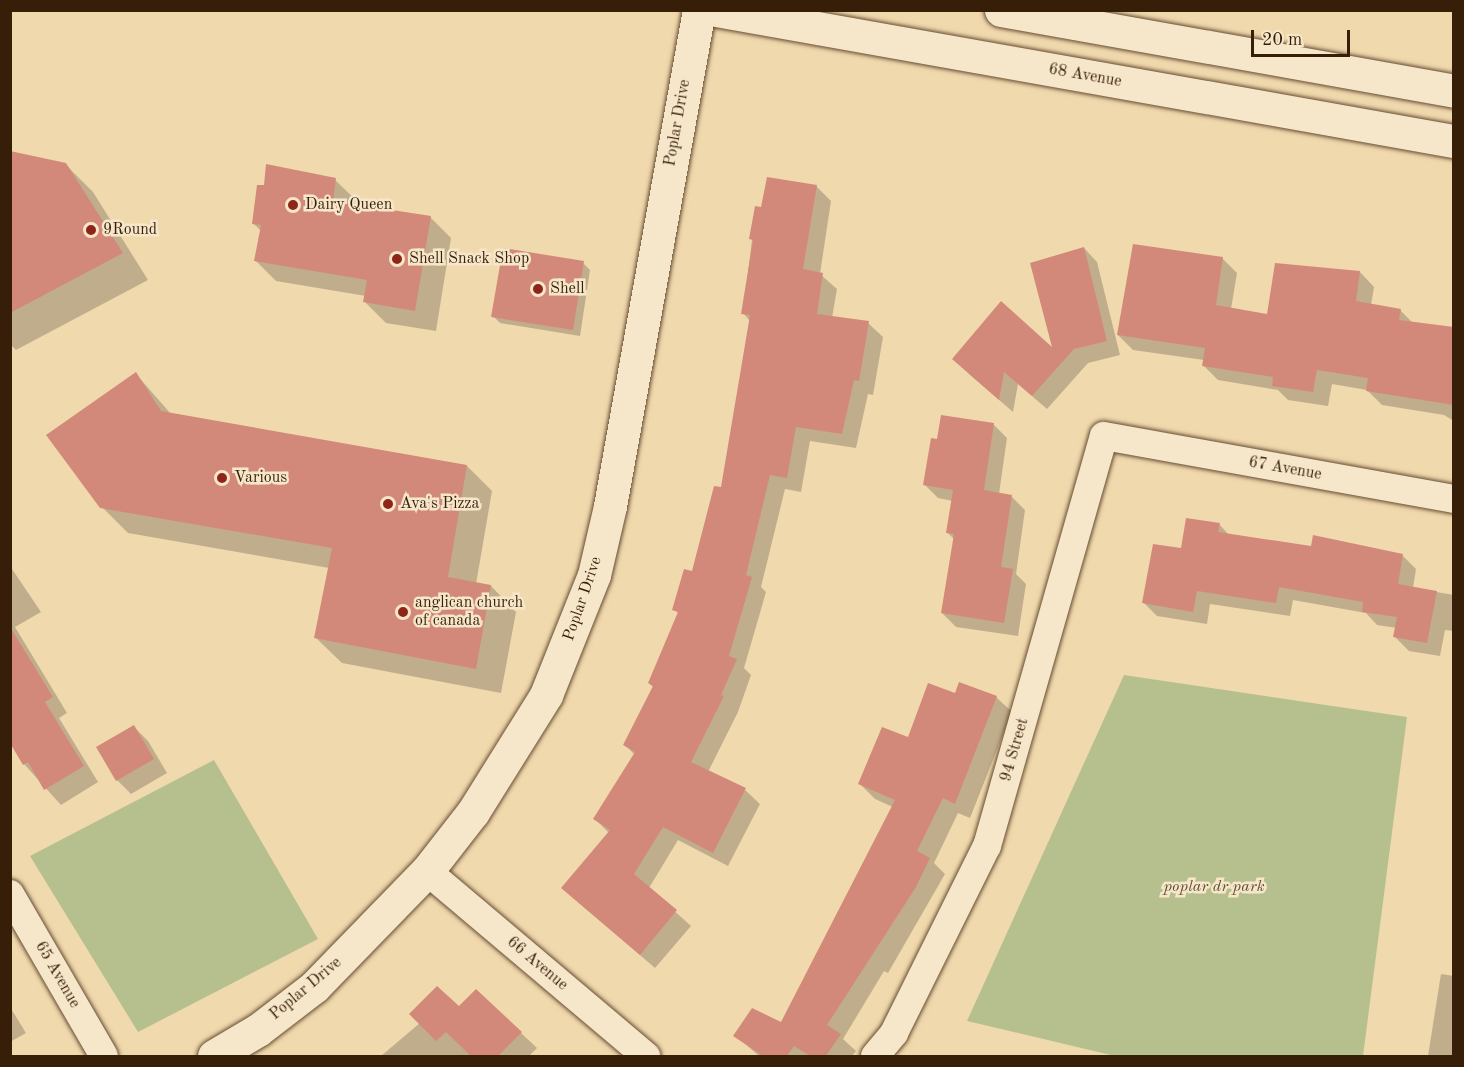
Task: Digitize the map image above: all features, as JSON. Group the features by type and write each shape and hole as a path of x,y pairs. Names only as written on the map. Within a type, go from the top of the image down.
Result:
{"main road":[{"name":"Poplar Drive","path":"214,1056 258,1030 314,987 427,871 473,812 546,695 594,575 610,506 699,10"},
{"name":"68 Avenue","path":"716,10 1454,141"},
{"path":"1001,10 1454,91"}],"street":[{"name":"94 Street","path":"875,1056 894,1033 987,846 1104,436 1117,439"},
{"name":"67 Avenue","path":"1117,439 1454,499"},
{"name":"66 Avenue","path":"427,871 646,1056"},
{"name":"65 Avenue","path":"10,894 104,1056"}],"green space":[{"name":"poplar dr park","path":"1124,675 1407,717 1363,1056 1115,1056 967,1021"},
{"path":"214,760 318,939 138,1032 30,856"}],"building":[{"path":"10,151 66,163 123,253 10,313"},
{"path":"266,164 336,178 333,201 431,216 415,311 363,302 367,280 254,261 261,225 252,224 257,185 264,185"},
{"path":"767,177 817,185 803,269 823,273 817,314 869,321 859,381 854,380 842,434 796,427 787,478 770,475 746,575 752,577 729,656 737,659 721,695 724,696 691,762 746,788 713,853 663,827 634,874 677,910 640,955 561,888 610,830 593,819 635,752 623,745 653,686 648,683 678,612 672,610 684,569 692,571 714,486 721,487 750,315 741,314 753,240 749,239 755,206 761,207"},
{"path":"1133,244 1223,257 1216,305 1267,314 1275,263 1360,271 1356,301 1401,309 1399,320 1454,327 1454,405 1366,391 1368,378 1317,370 1313,392 1272,386 1273,377 1202,366 1205,348 1117,335"},
{"path":"1084,247 1107,341 1074,349 1032,396 1004,372 999,400 952,359 1001,301 1052,347 1030,263"},
{"name":"Shell","path":"503,248 584,261 573,330 491,317"},
{"path":"136,372 161,411 467,465 448,577 491,585 476,669 314,638 332,548 100,508 46,435"},
{"path":"941,415 994,423 984,490 1012,495 1001,567 1013,569 1004,623 941,613 954,534 946,533 953,490 923,485 931,438 937,439"},
{"path":"1186,518 1220,523 1218,532 1311,546 1313,535 1403,554 1398,584 1437,591 1427,643 1393,637 1397,617 1362,612 1363,602 1279,587 1276,603 1197,591 1193,612 1142,603 1153,544 1181,548"},
{"path":"10,627 53,697 45,702 84,766 44,790 28,762 23,765 10,743"},
{"path":"959,682 997,696 955,804 943,798 917,851 930,858 916,887 827,1025 841,1034 826,1056 810,1056 794,1046 787,1056 763,1056 733,1036 752,1008 781,1022 895,800 858,784 882,727 908,737 928,683 955,693"},
{"path":"134,725 154,759 116,781 96,747"},
{"path":"437,986 459,1006 476,989 522,1032 498,1056 471,1056 446,1032 436,1041 409,1014"}],"place":[{"name":"Dairy Queen","path":"293,205"},
{"name":"9Round","path":"91,230"},
{"name":"Shell Snack Shop","path":"397,259"},
{"name":"Shell","path":"538,289"},
{"name":"Various","path":"222,478"},
{"name":"Ava's Pizza","path":"388,504"},
{"name":"anglican church of canada","path":"403,612"}]}
